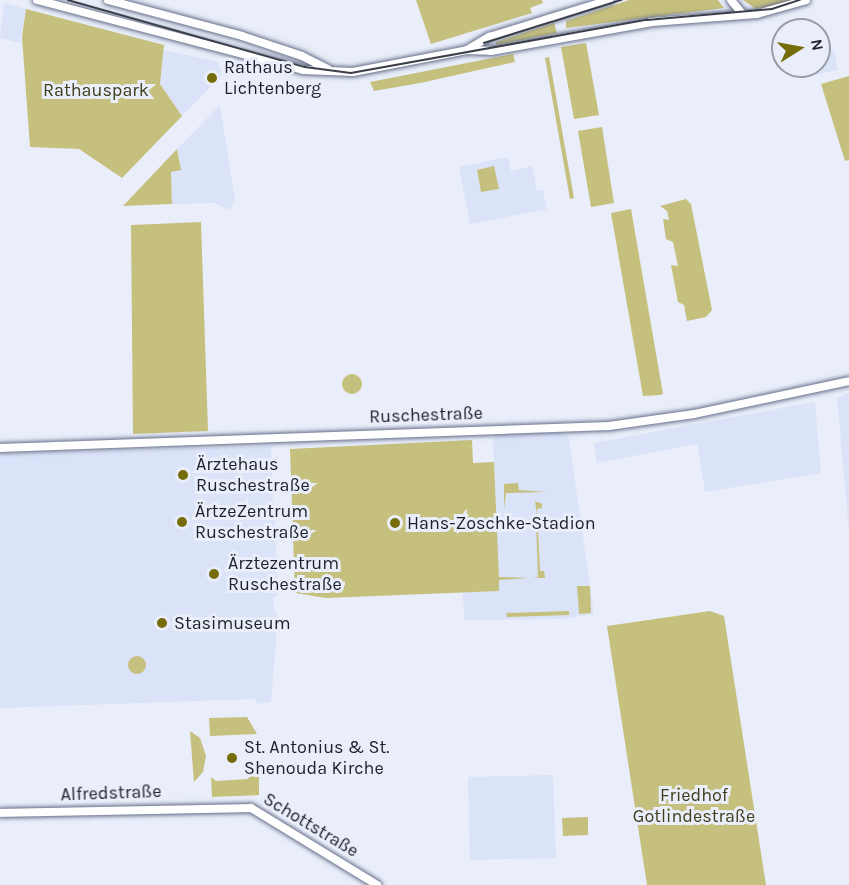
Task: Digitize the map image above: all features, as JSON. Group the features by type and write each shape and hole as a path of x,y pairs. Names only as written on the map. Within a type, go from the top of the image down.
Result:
{"street":[{"path":"37,0 303,70 353,72 467,50 491,51 652,22 743,15 784,9 806,0"},
{"path":"108,0 242,36 302,56 328,70"},
{"path":"467,50 489,38 609,0"},
{"path":"731,0 743,15"},
{"name":"Ruschestraße","path":"0,448 609,426 694,414 849,381"},
{"name":"Alfredstraße","path":"0,813 224,806"},
{"name":"Schottstraße","path":"224,806 264,813 377,885"}],"shaded area":[{"path":"4,3 26,9 20,43 0,38"},
{"path":"831,49 833,49 838,70 831,72"},
{"path":"163,50 218,62 221,70 222,75 182,116 160,84"},
{"path":"220,105 235,200 230,210 215,203 172,204 171,172 181,170 177,149"},
{"path":"508,157 511,171 532,166 537,191 543,190 547,209 470,224 459,167"},
{"path":"849,393 849,532 837,398"},
{"path":"815,402 821,473 705,492 697,444 597,463 594,443"},
{"path":"563,433 569,438 594,614 562,619 464,620 463,592 499,591 493,435"},
{"path":"271,446 278,594 273,598 274,611 278,615 271,702 256,704 255,699 0,708 0,454"},
{"path":"553,775 556,858 470,860 468,777"}],"green space":[{"path":"416,0 542,0 543,3 530,8 532,13 431,44"},
{"path":"629,0 718,0 724,8 566,28 566,21"},
{"path":"743,0 797,0 756,9"},
{"name":"Rathauspark","path":"26,9 164,45 160,84 182,116 122,178 79,149 30,147 22,37"},
{"path":"554,23 557,33 496,45 496,42"},
{"path":"586,43 599,115 574,119 561,47"},
{"path":"513,54 515,62 420,83 374,91 370,82"},
{"path":"549,57 574,198 570,199 545,58"},
{"path":"849,76 849,160 845,161 821,84"},
{"path":"602,127 614,203 591,207 578,131"},
{"path":"177,149 181,170 171,172 172,204 123,206"},
{"path":"494,166 499,189 481,192 477,170"},
{"path":"686,199 691,204 712,310 706,317 687,321 684,305 678,302 671,265 678,266 673,242 666,239 663,219 669,220 667,211 660,206"},
{"path":"631,209 663,394 660,395 643,396 611,213"},
{"path":"201,222 208,431 133,434 131,225"},
{"path":"352,374 359,377 362,384 359,391 352,394 345,391 342,384 345,377"},
{"name":"Hans-Zoschke-Stadion","path":"472,440 473,463 494,462 499,577 529,578 499,580 499,591 326,598 295,593 290,449"},
{"path":"518,483 519,490 547,492 506,493 504,509 504,484"},
{"path":"535,501 542,504 542,508 537,509 540,571 544,571 545,578 533,578 538,577 536,522 531,517 537,516"},
{"path":"577,586 590,586 591,613 579,614"},
{"path":"569,611 569,615 507,617 506,613"},
{"name":"Friedhof Gotlindestraße","path":"710,611 724,616 766,885 647,885 607,626"},
{"path":"137,656 145,661 146,665 141,673 137,674 129,669 128,665 133,657"},
{"path":"247,717 257,734 210,736 209,718"},
{"path":"190,731 200,738 206,756 203,772 194,782"},
{"path":"253,772 259,772 259,795 212,797 211,777 216,781 248,779"},
{"path":"588,817 588,835 563,836 562,818"}],"tram line":[{"path":"68,0 305,67 351,73 647,20 772,9 800,0"},
{"path":"484,43 621,0"}],"place":[{"name":"Rathaus Lichtenberg","path":"212,78"},
{"name":"Ärztehaus Ruschestraße","path":"183,475"},
{"name":"ÄrtzeZentrum Ruschestraße","path":"182,522"},
{"name":"Hans-Zoschke-Stadion","path":"395,523"},
{"name":"Ärztezentrum Ruschestraße","path":"214,574"},
{"name":"Stasimuseum","path":"162,623"},
{"name":"St. Antonius & St. Shenouda Kirche","path":"232,758"}]}
